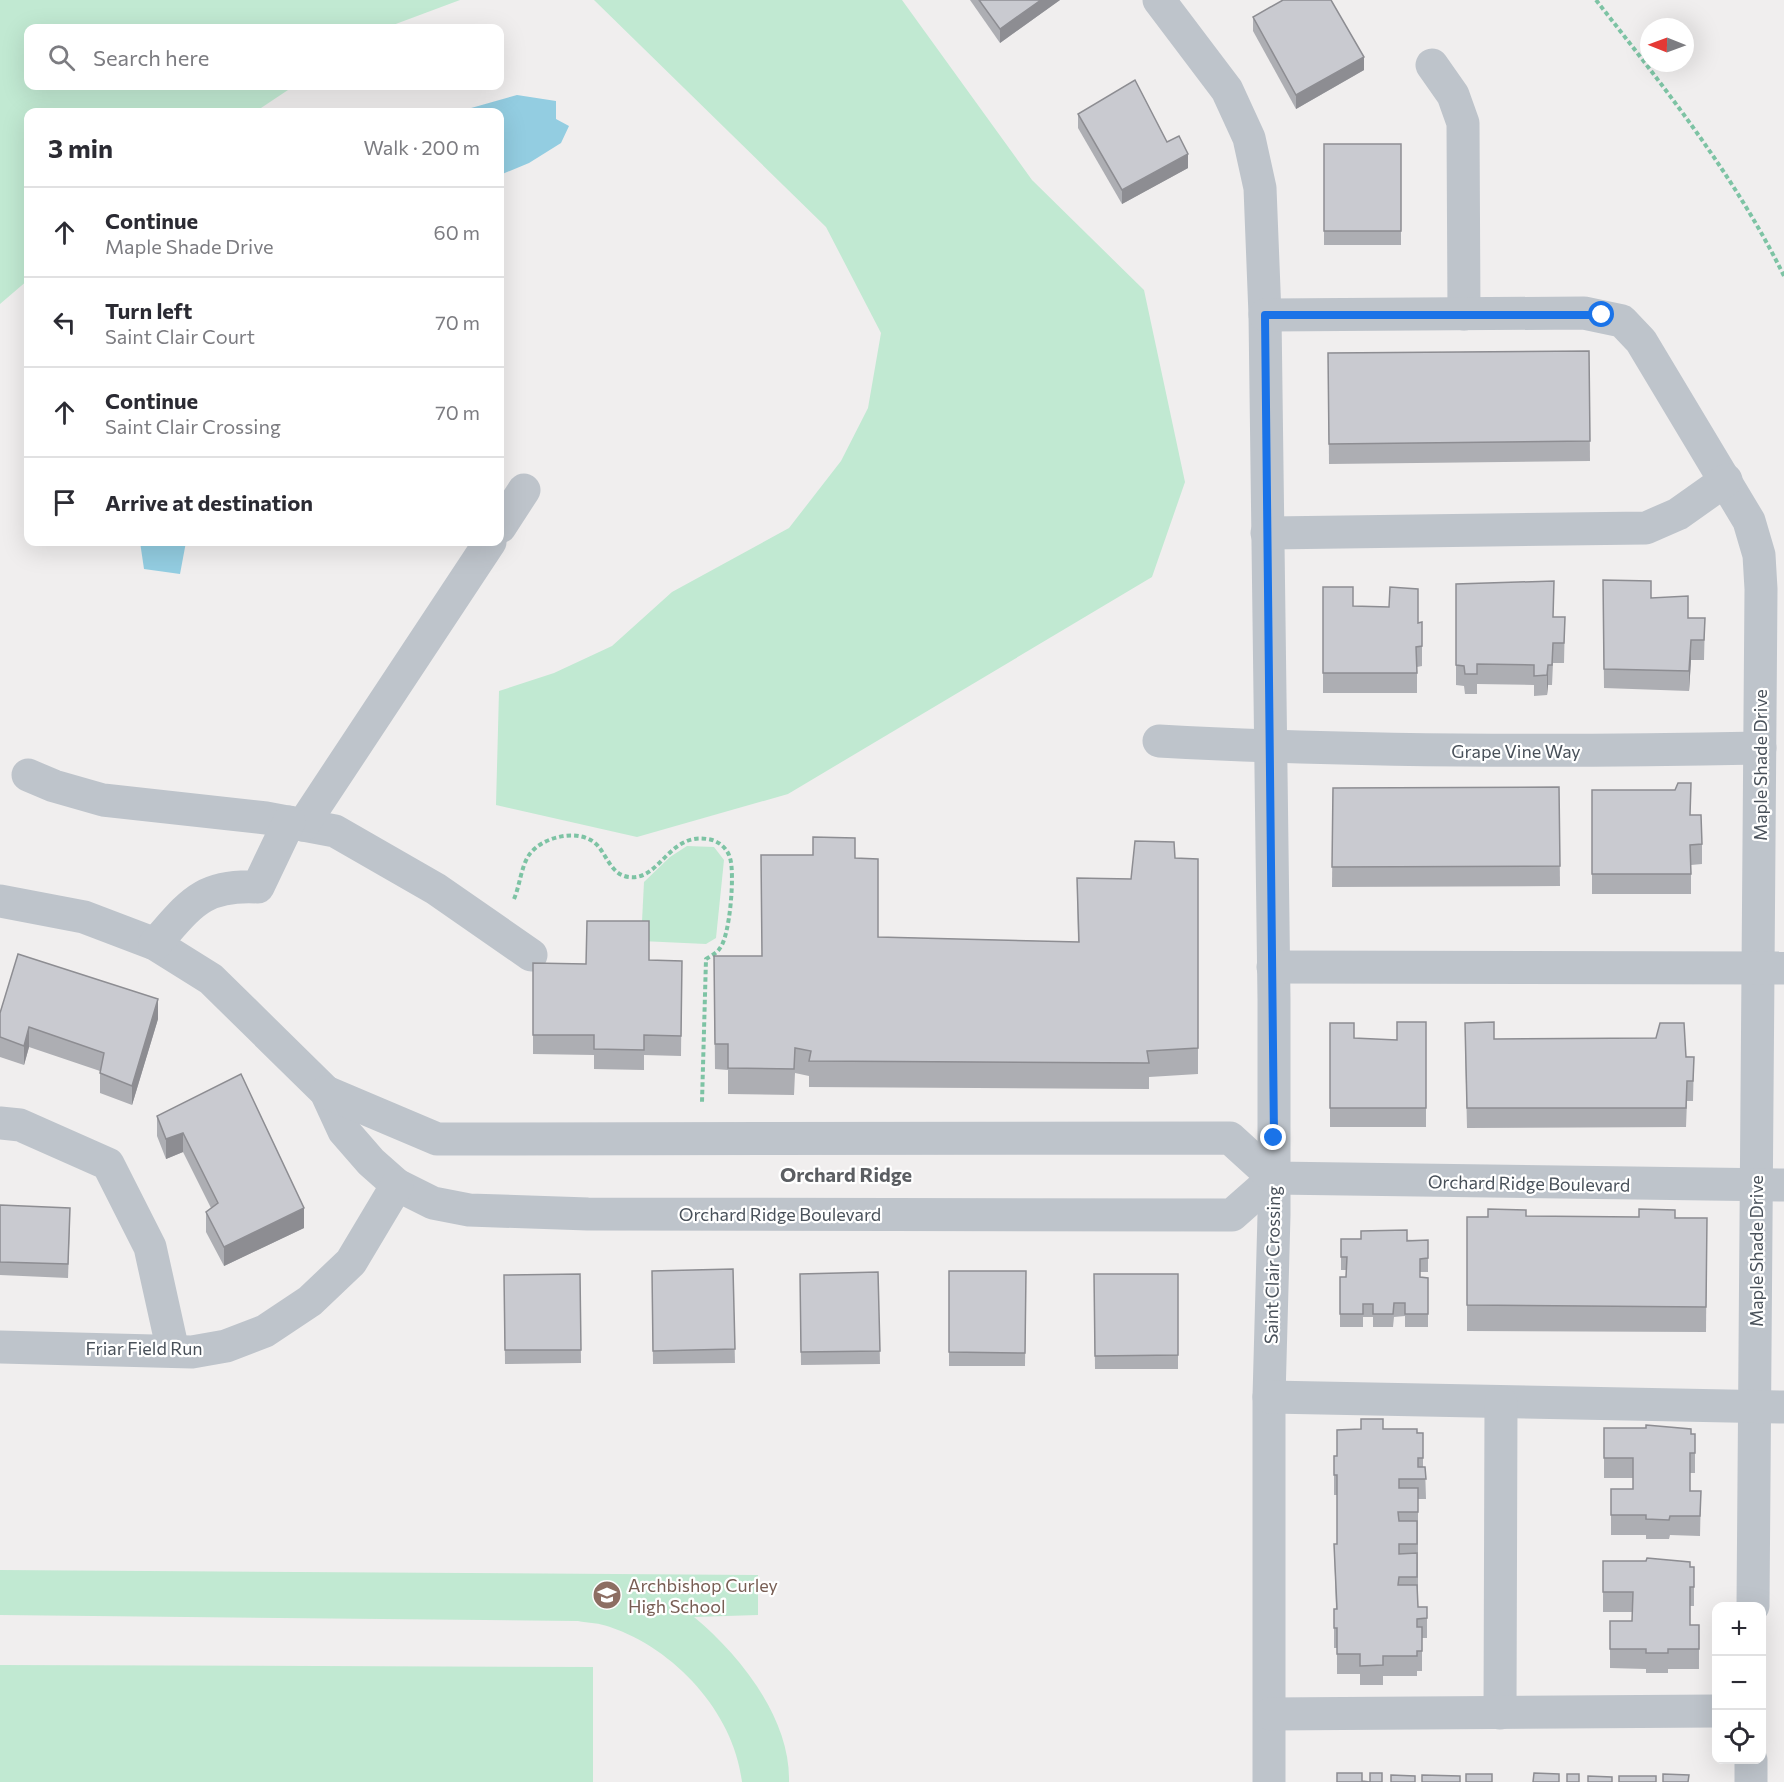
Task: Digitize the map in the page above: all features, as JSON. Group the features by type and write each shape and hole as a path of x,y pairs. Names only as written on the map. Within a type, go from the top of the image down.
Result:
{"street":[{"name":"Saint Clair Crossing","path":"1159,0 1227,90 1250,138 1260,188 1265,315 1272,747 1274,1178 1269,1397 1269,1782"},
{"path":"1432,65 1453,95 1463,123 1464,314"},
{"name":"Maple Shade Drive","path":"1265,315 1584,313 1622,321 1641,341 1749,521 1759,555 1760,748 1771,968 1770,1406 1753,1602"},
{"path":"1267,533 1646,528 1678,514 1726,480"},
{"path":"504,521 524,490"},
{"path":"155,944 192,903 211,891 235,886 258,887 296,824 487,546"},
{"name":"Grape Vine Way","path":"1158,741 1272,747 1559,752 1760,748"},
{"path":"28,775 54,786 103,800 335,831 436,889 531,955"},
{"name":"Orchard Ridge Boulevard","path":"0,901 84,917 155,944 225,990 326,1092 344,1131 371,1162 397,1185 433,1203 469,1210 588,1214 1232,1215 1274,1178"},
{"path":"1273,967 1771,968"},
{"name":"Orchard Ridge Boulevard","path":"326,1092 437,1139 1230,1138 1274,1178 1770,1185"},
{"path":"0,1124 20,1125 108,1164 150,1247 173,1351"},
{"name":"Friar Field Run","path":"0,1347 192,1352 226,1346 265,1331 310,1301 351,1262 397,1185"},
{"path":"1269,1397 1501,1404 1770,1406"},
{"path":"1500,1713 1501,1404"},
{"path":"1270,1714 1712,1711"},
{"path":"1751,1764 1751,1782"}],"path":[{"path":"1596,0 1684,112 1771,249 1784,276"},
{"path":"497,931 516,894 530,853 549,840 565,836 582,836 596,843 616,873 637,878 646,875 678,844 692,839 706,839 724,847 730,857 730,896 724,942 720,949 706,958 702,1138"}],"green space":[{"path":"0,0 460,0 396,24 24,24 24,90 288,90 261,108 24,108 24,283 0,304"},
{"path":"594,0 902,0 1032,180 1144,290 1185,482 1152,577 788,794 637,837 496,805 499,691 554,673 612,646 672,592 789,528 841,461 868,408 881,333 826,227"},
{"path":"687,846 714,847 724,860 716,938 706,944 641,941 644,882 670,857"},
{"path":"0,1570 758,1575 758,1615 694,1617 729,1650 760,1690 781,1735 787,1758 789,1782 742,1782 737,1756 727,1732 714,1708 697,1687 657,1651 634,1637 606,1626 578,1621 0,1615"},
{"path":"0,1665 593,1667 593,1782 0,1782"}],"water":[{"path":"517,95 556,101 556,119 569,126 561,143 529,163 504,173 504,108 471,108"},
{"path":"141,546 185,546 180,574 144,569"}],"building":[{"path":"979,0 1041,0 1000,29"},
{"path":"1283,0 1331,0 1364,57 1296,95 1253,17"},
{"path":"1135,80 1167,142 1179,136 1188,154 1122,190 1078,114"},
{"path":"1324,144 1401,144 1401,231 1324,231"},
{"path":"1589,351 1590,441 1329,444 1328,353"},
{"path":"1603,580 1651,581 1651,598 1688,596 1688,618 1705,618 1704,640 1691,640 1689,671 1604,669"},
{"path":"1554,581 1553,617 1565,617 1564,643 1553,643 1552,665 1548,665 1547,675 1534,676 1534,665 1477,664 1477,674 1465,674 1464,666 1456,665 1456,584"},
{"path":"1323,587 1353,587 1353,606 1389,607 1390,587 1418,589 1418,623 1422,622 1422,646 1416,647 1417,673 1323,673"},
{"path":"1678,783 1691,783 1690,815 1701,815 1702,844 1690,845 1691,874 1592,874 1592,790 1675,790"},
{"path":"1559,787 1560,866 1332,867 1333,788"},
{"path":"813,837 855,838 855,858 878,859 878,937 1079,942 1077,878 1131,879 1135,841 1174,842 1175,858 1198,859 1198,1048 1147,1051 1149,1063 809,1061 811,1051 795,1048 794,1069 728,1068 728,1044 715,1044 714,956 762,956 761,855 813,855"},
{"path":"587,921 649,921 649,960 682,961 681,1036 644,1035 644,1050 594,1049 594,1035 533,1035 533,963 586,964"},
{"path":"18,954 158,999 132,1086 100,1073 104,1053 29,1027 24,1046 0,1037 0,1013"},
{"path":"1397,1022 1426,1022 1426,1108 1330,1108 1330,1023 1354,1023 1354,1038 1397,1040"},
{"path":"1494,1022 1494,1039 1656,1038 1660,1023 1684,1023 1686,1057 1694,1057 1693,1081 1687,1081 1686,1108 1467,1108 1465,1023"},
{"path":"241,1074 304,1208 224,1247 206,1212 218,1203 183,1133 166,1139 157,1116"},
{"path":"0,1205 70,1208 68,1264 0,1262"},
{"path":"1488,1209 1526,1210 1526,1216 1639,1217 1639,1209 1675,1210 1675,1218 1707,1218 1706,1307 1467,1305 1467,1217 1488,1217"},
{"path":"1407,1230 1407,1241 1428,1240 1428,1258 1420,1259 1420,1277 1428,1278 1428,1314 1405,1314 1405,1303 1394,1303 1393,1314 1373,1314 1373,1304 1363,1304 1363,1314 1340,1314 1340,1277 1346,1277 1347,1257 1341,1257 1341,1239 1361,1239 1361,1231"},
{"path":"733,1269 735,1349 653,1351 652,1271"},
{"path":"949,1271 1026,1271 1025,1353 949,1352"},
{"path":"878,1272 880,1351 801,1352 800,1274"},
{"path":"580,1274 581,1350 505,1350 504,1275"},
{"path":"1094,1274 1178,1274 1178,1355 1095,1356"},
{"path":"1361,1419 1383,1419 1383,1429 1417,1429 1417,1433 1423,1433 1423,1458 1418,1458 1418,1467 1425,1467 1426,1479 1399,1479 1399,1488 1418,1488 1418,1512 1398,1512 1399,1521 1417,1521 1417,1544 1399,1544 1399,1554 1417,1553 1417,1577 1399,1577 1398,1585 1417,1585 1418,1607 1427,1607 1427,1618 1417,1619 1417,1627 1422,1627 1422,1651 1417,1651 1417,1656 1383,1656 1383,1665 1360,1666 1360,1654 1337,1654 1337,1628 1334,1628 1334,1609 1337,1609 1334,1544 1337,1544 1337,1475 1334,1475 1334,1456 1337,1456 1337,1430 1361,1429"},
{"path":"1646,1425 1691,1429 1691,1434 1695,1434 1695,1453 1690,1453 1690,1491 1701,1491 1700,1516 1670,1516 1669,1520 1646,1519 1646,1515 1611,1515 1611,1489 1633,1489 1633,1458 1604,1458 1604,1428 1646,1428"},
{"path":"1647,1558 1690,1562 1690,1567 1694,1567 1694,1587 1690,1587 1690,1625 1699,1625 1699,1649 1668,1649 1668,1653 1646,1653 1646,1649 1610,1649 1610,1621 1632,1621 1633,1592 1603,1592 1603,1561 1646,1561"},
{"path":"1337,1773 1362,1773 1362,1781 1370,1782 1337,1782"},
{"path":"1370,1773 1382,1773 1382,1782 1370,1782"},
{"path":"1534,1773 1559,1774 1559,1782 1533,1782"},
{"path":"1466,1774 1492,1774 1492,1782 1466,1782"},
{"path":"1567,1774 1579,1774 1579,1782 1567,1782"},
{"path":"1663,1774 1689,1775 1688,1782 1663,1782"},
{"path":"1391,1775 1415,1776 1415,1782 1391,1782"},
{"path":"1422,1775 1460,1776 1460,1782 1422,1782"},
{"path":"1588,1776 1612,1777 1612,1782 1588,1782"},
{"path":"1619,1776 1656,1776 1656,1782 1619,1782"}],"place":[{"name":"Archbishop Curley High School","path":"607,1595"}],"district":[{"name":"Orchard Ridge","path":"846,1174"}],"route":[{"path":"1274,1138 1272,747 1265,315 1584,313 1602,315"}]}
